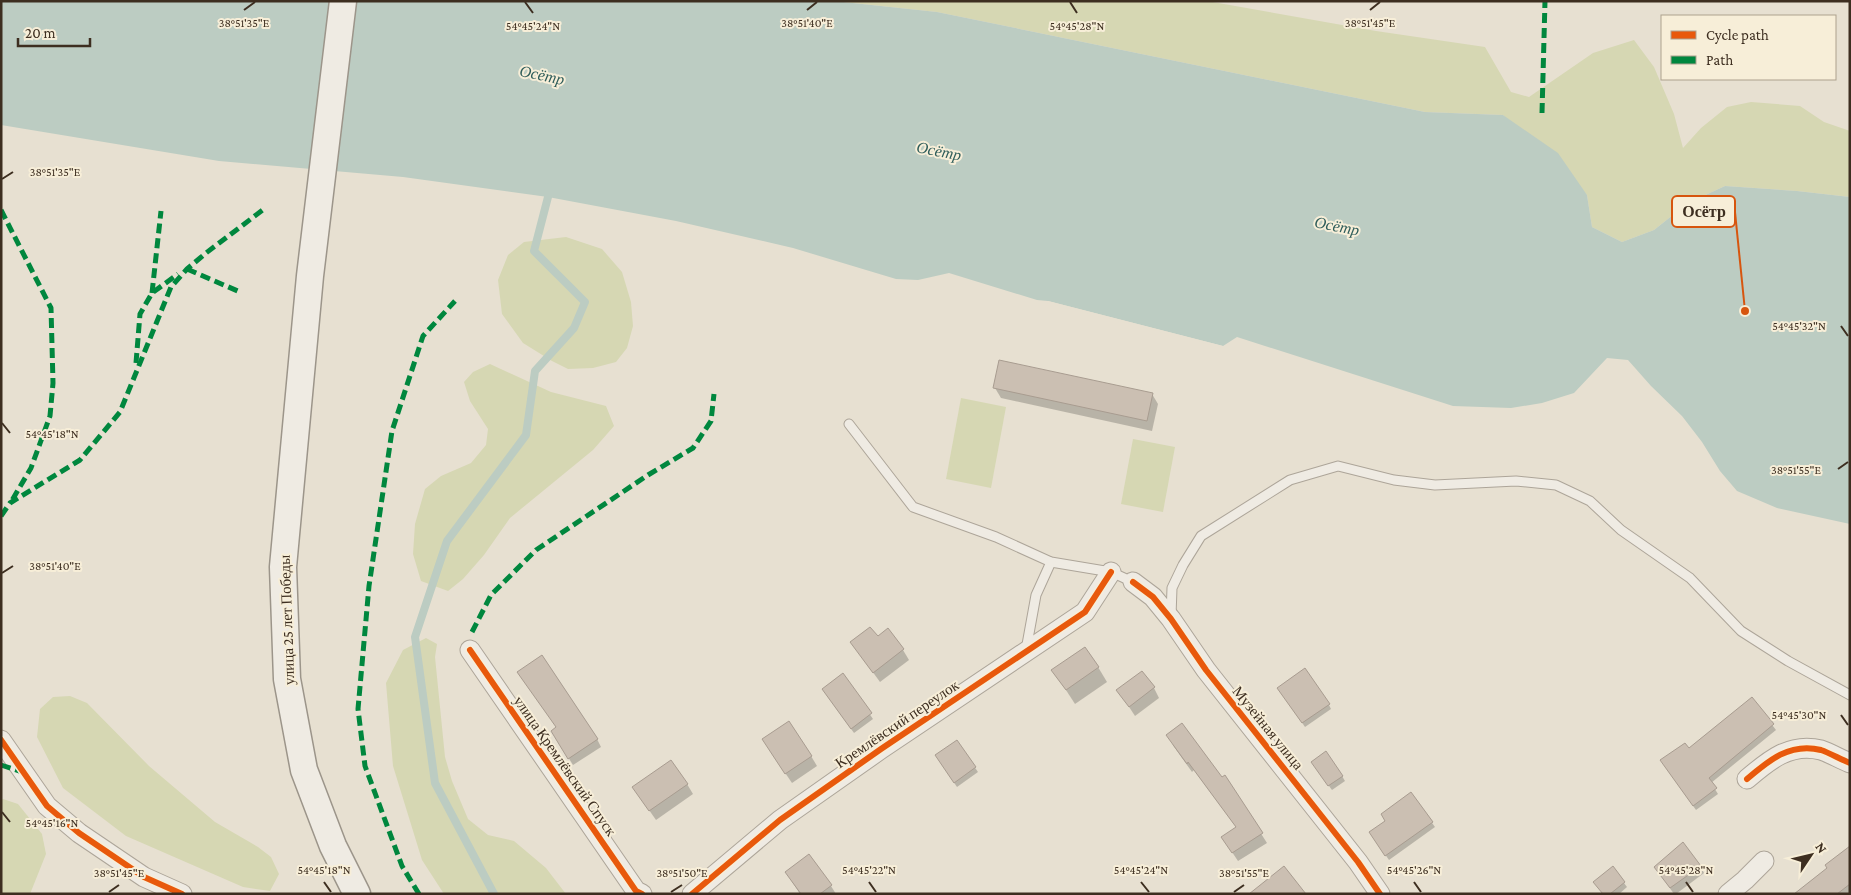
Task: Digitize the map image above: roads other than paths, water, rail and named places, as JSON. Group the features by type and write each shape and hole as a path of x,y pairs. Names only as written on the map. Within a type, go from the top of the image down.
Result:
{"main road":[{"name":"улица 25 лет Победы","path":"343,1 310,276 283,567 287,679 304,770 333,846 357,894"}],"street":[{"name":"Кремлёвский переулок","path":"692,894 780,820 881,749 1085,612 1111,572"},
{"name":"Музейная улица","path":"1133,582 1153,598 1171,619 1206,670 1335,833 1380,894"},
{"name":"улица Кремлёвский Спуск","path":"470,650 636,892 642,894"},
{"path":"1,740 47,806 79,833 144,877 182,894"},
{"path":"1747,779 1767,762 1791,749 1819,750 1850,763"},
{"path":"1728,894 1764,861"}],"lane":[{"path":"849,424 913,507 996,537 1051,562 1111,572 1133,582"},
{"path":"1171,619 1172,588 1201,536 1290,480 1338,466 1394,480 1435,485 1524,482 1556,485 1590,501 1621,530 1690,578 1741,631 1788,661 1850,694"},
{"path":"1025,652 1036,595 1051,562"}],"water":[{"path":"1,1 834,1 937,12 1425,112 1503,115 1558,153 1587,195 1592,227 1622,242 1654,230 1688,203 1725,186 1850,197 1850,524 1777,508 1737,491 1720,471 1702,442 1682,416 1628,360 1607,358 1574,393 1542,403 1511,408 1453,406 1237,337 1223,346 1048,301 1037,300 949,273 918,280 896,279 793,248 676,221 548,197 403,177 219,161 1,125"}],"waterway":[{"path":"494,894 435,783 415,637 447,541 526,435 535,371 574,328 585,302 534,251 548,197 548,187"}],"place":[{"name":"Осётр","path":"1745,311"}]}
